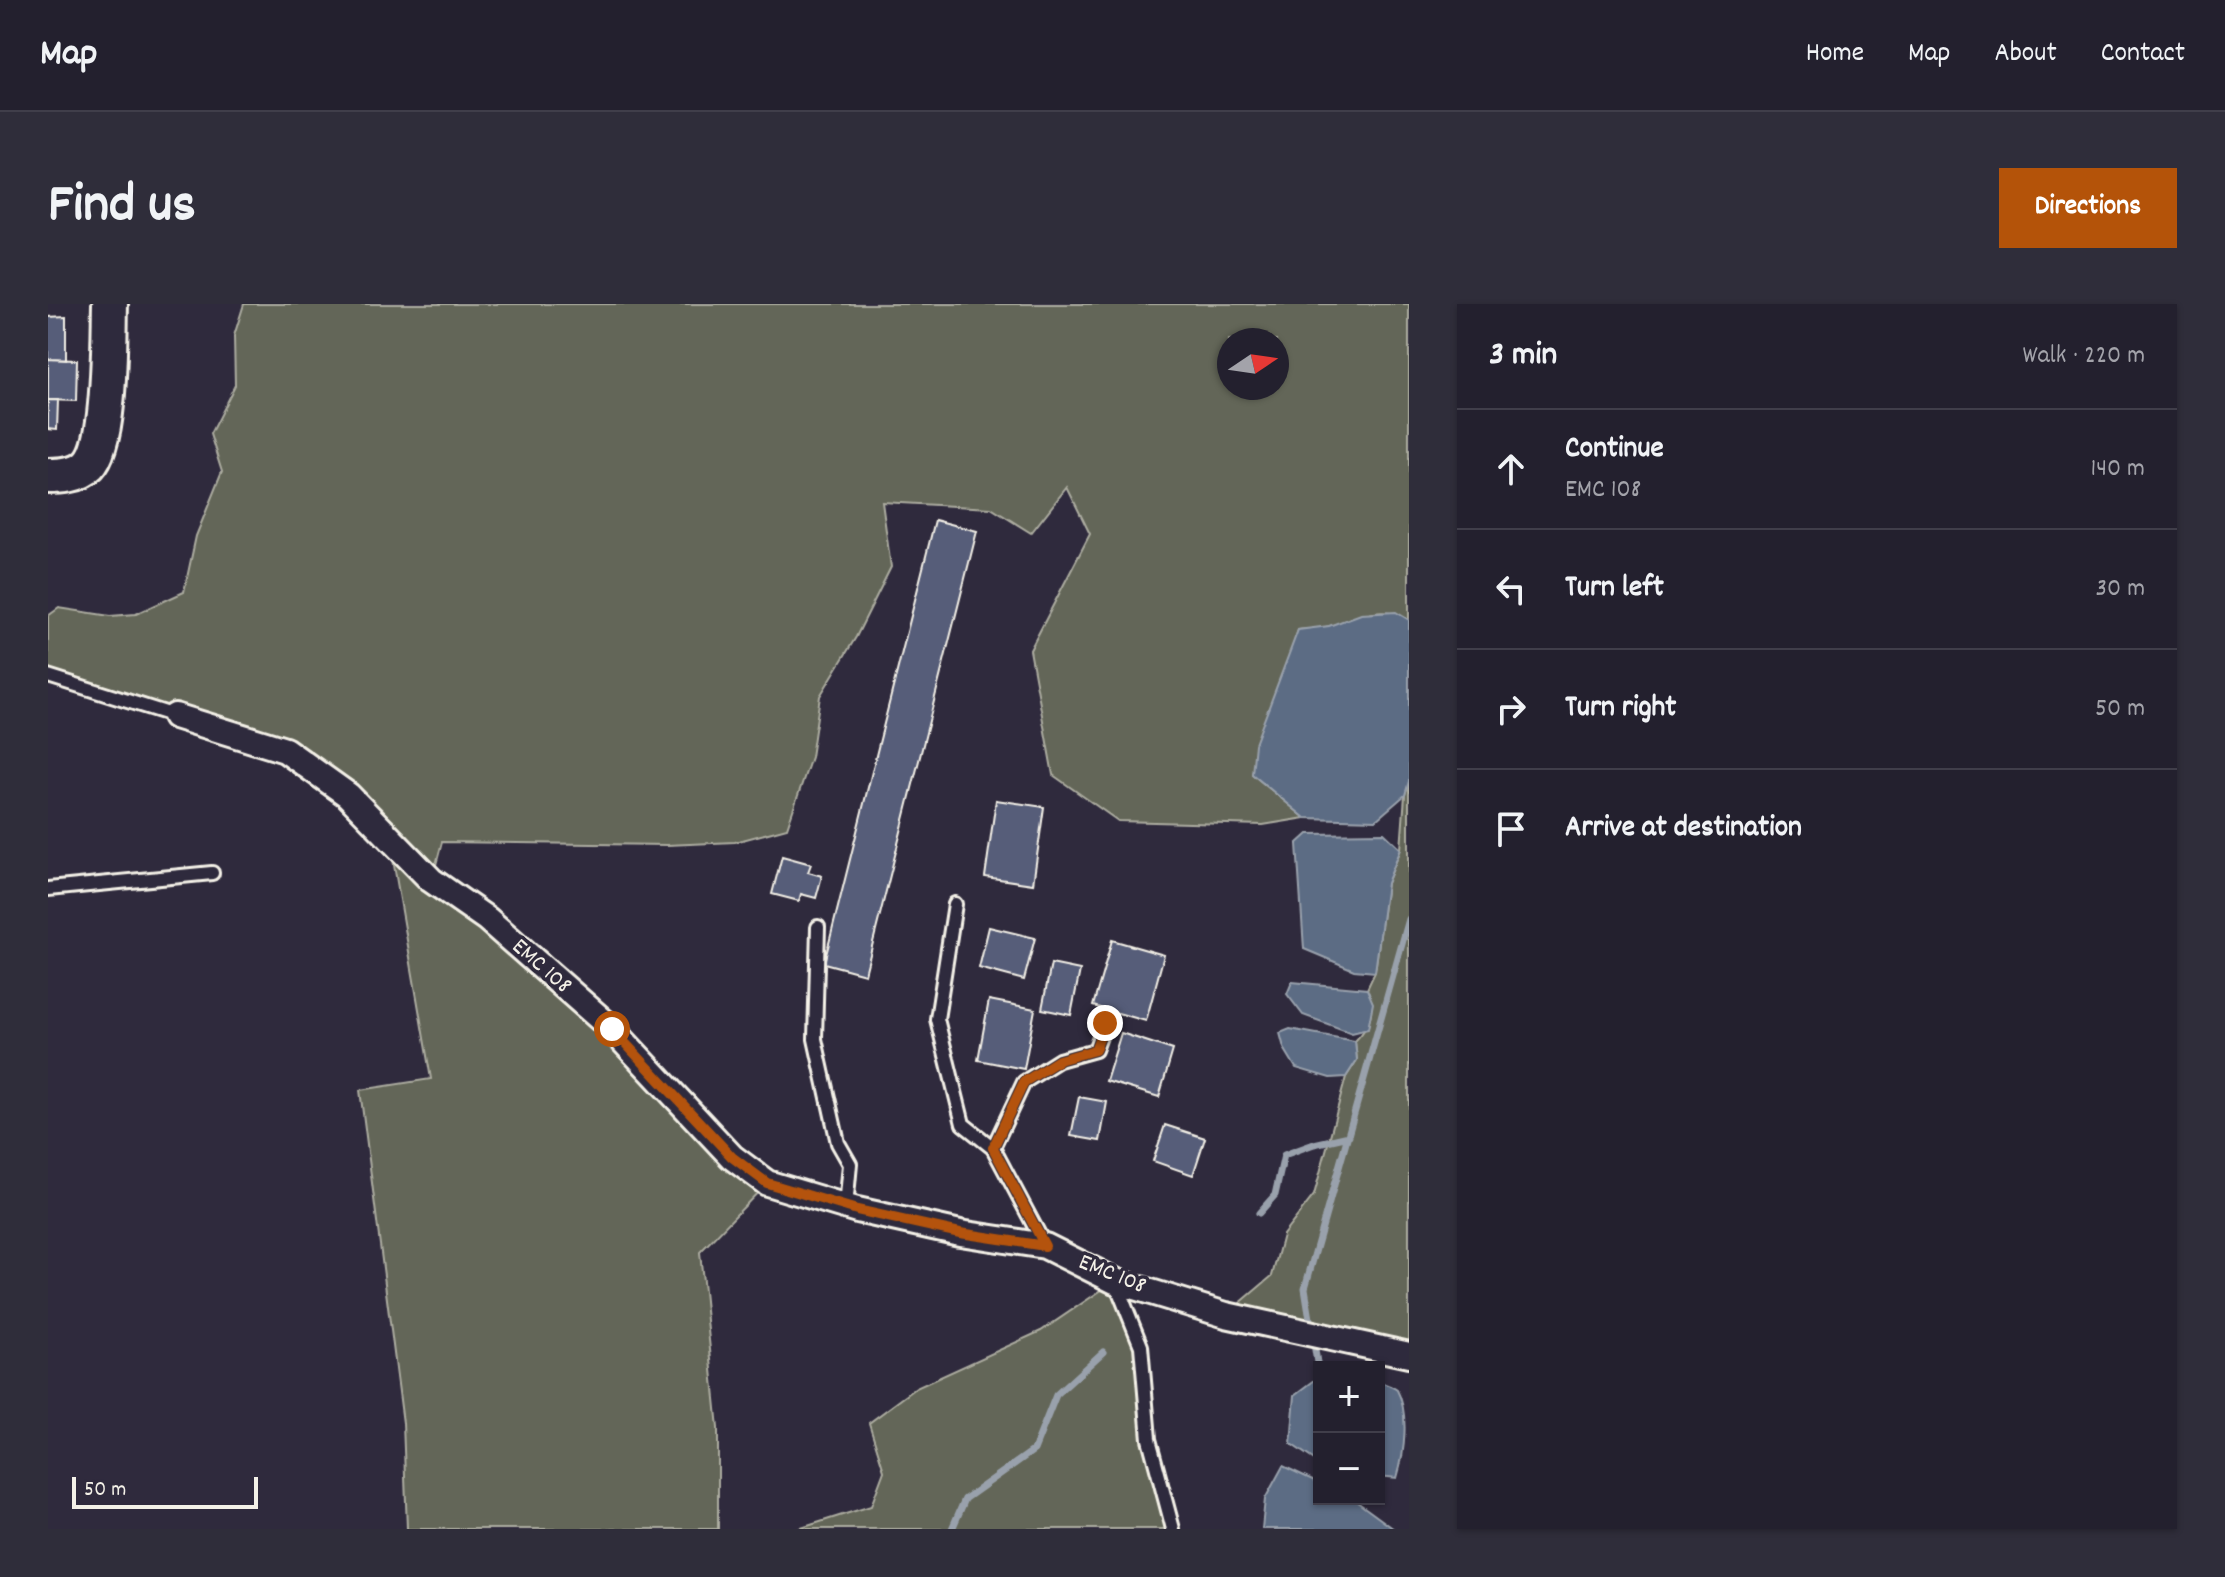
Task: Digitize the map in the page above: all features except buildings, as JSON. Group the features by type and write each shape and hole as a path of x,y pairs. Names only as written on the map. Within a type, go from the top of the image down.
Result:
{"street":[{"path":"48,476 79,472 98,454 103,427 110,304"},
{"name":"EMC 108","path":"175,716 285,750 348,795 431,880 487,919 612,1029 732,1157 767,1183 846,1207 960,1233 1045,1246 1115,1281 1226,1315 1409,1355"}],"lane":[{"path":"48,676 175,716"},
{"path":"48,889 212,873"},
{"path":"955,904 937,1019 963,1124 993,1148 1045,1246"},
{"path":"818,927 815,1039 838,1143 850,1164 846,1207"},
{"path":"993,1148 1024,1082 1059,1060 1095,1050 1105,1023"},
{"path":"1115,1281 1141,1346 1149,1439 1173,1529"}],"green space":[{"path":"244,304 1409,304 1409,620 1379,612 1326,627 1298,630 1252,774 1305,818 1263,825 1118,821 1053,775 1030,650 1090,534 1067,487 1031,533 991,508 882,502 891,567 856,637 820,696 811,757 787,828 735,842 667,845 442,842 432,880 767,1183 700,1252 718,1428 718,1529 407,1529 403,1423 360,1090 431,1079 389,836 285,750 48,676 48,616 59,608 110,616 136,614 184,592 196,536 222,472 210,434 235,385 234,336"},
{"path":"1409,781 1409,1355 1226,1315 1272,1276 1283,1235 1314,1195 1346,1077 1357,1060 1355,1041 1370,1017 1367,989 1375,972 1387,883 1401,849"},
{"path":"1115,1281 1141,1346 1149,1439 1173,1529 798,1529 871,1506 884,1471 869,1423 916,1388 1041,1331"}],"water":[{"path":"1396,612 1409,620 1409,781 1405,795 1376,820 1305,818 1252,774 1255,744 1298,630 1329,626 1361,614"},
{"path":"1384,833 1401,849 1387,883 1375,972 1354,970 1304,949 1297,844 1308,834"},
{"path":"1292,982 1367,989 1373,1003 1368,1029 1352,1033 1303,1015 1287,994"},
{"path":"1290,1029 1355,1041 1357,1060 1346,1077 1330,1078 1296,1068 1284,1048 1280,1033"},
{"path":"1313,1382 1313,1459 1291,1444 1295,1395"},
{"path":"1385,1384 1397,1390 1403,1409 1404,1445 1397,1478 1385,1477"},
{"path":"1283,1466 1313,1480 1313,1505 1361,1505 1394,1529 1262,1529 1265,1499"}],"waterway":[{"path":"1317,1361 1305,1288 1409,919"},
{"path":"1259,1213 1275,1195 1284,1155 1349,1136"},
{"path":"952,1529 965,1499 1034,1450 1056,1395 1103,1352"}],"route":[{"path":"612,1029 732,1157 767,1183 857,1210 960,1233 1045,1246 993,1148 1024,1082 1059,1060 1095,1050 1105,1023"}]}
